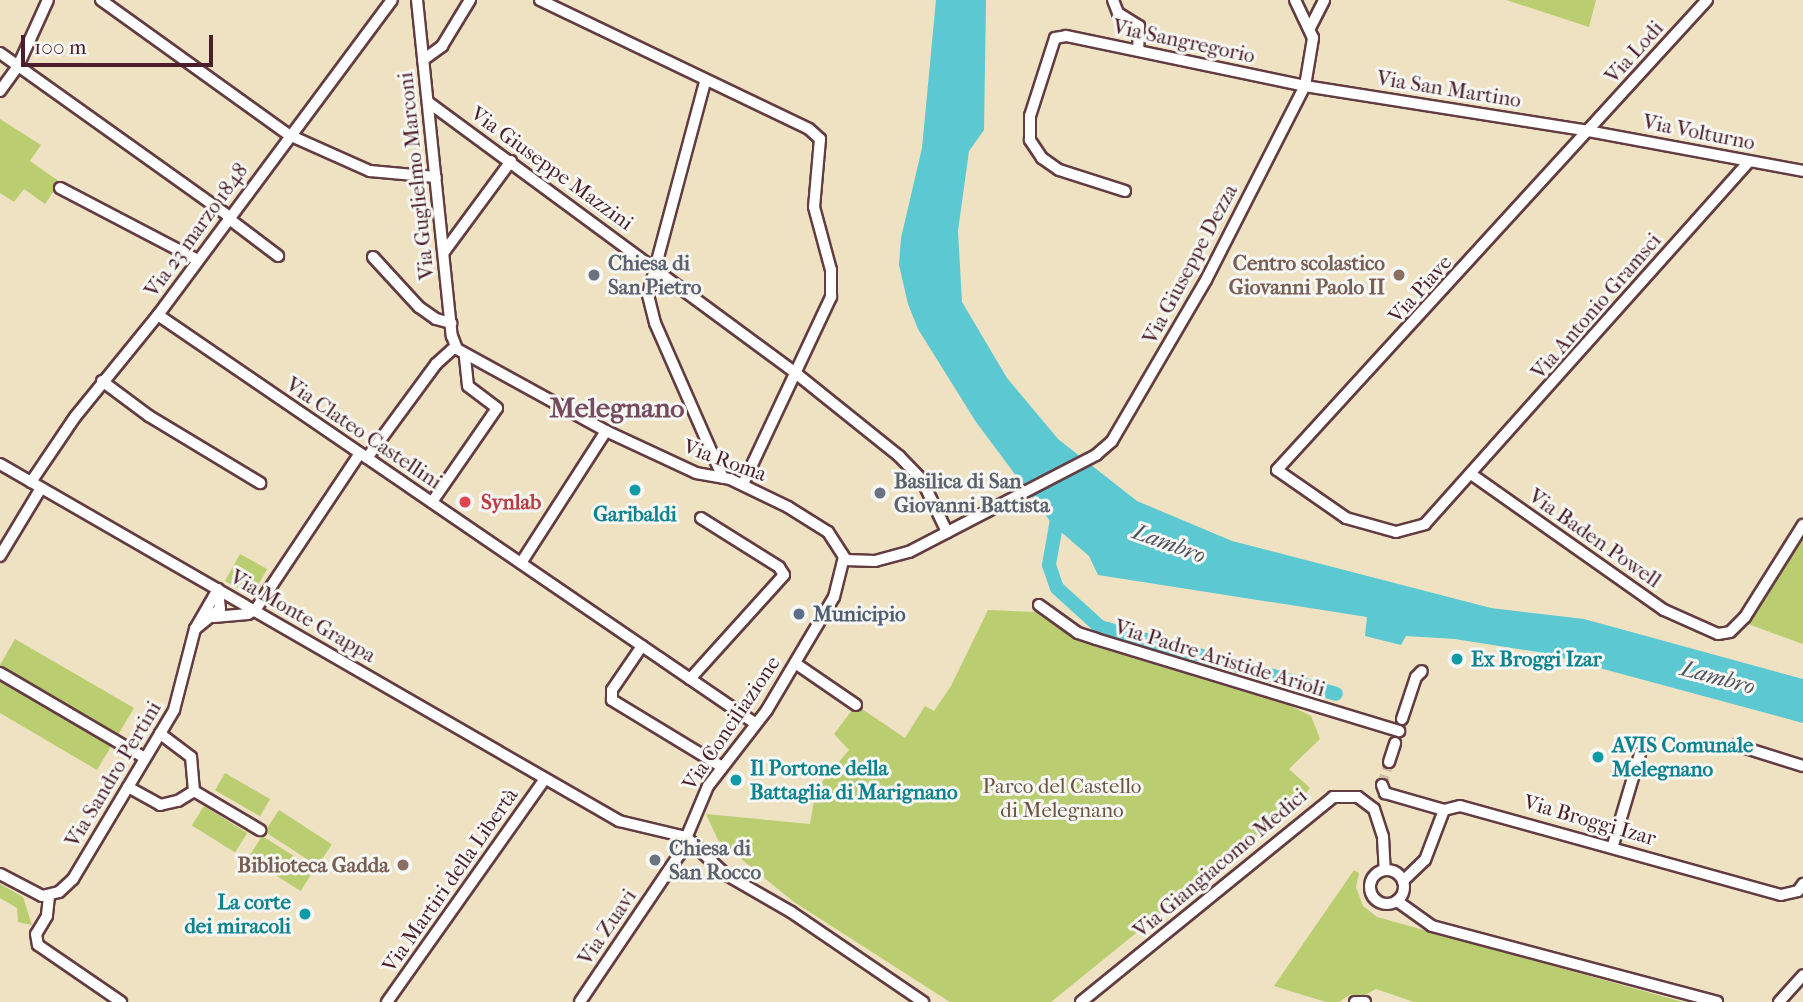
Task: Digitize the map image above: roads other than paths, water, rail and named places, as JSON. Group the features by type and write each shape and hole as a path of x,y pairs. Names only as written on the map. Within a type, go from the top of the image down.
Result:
{"street":[{"path":"0,91 18,66 48,0"},
{"path":"101,0 289,135 358,167 395,176 436,177"},
{"name":"Via 23 marzo 1848","path":"0,556 36,485 102,381 158,315 289,135 337,78 392,0"},
{"name":"Via Guglielmo Marconi","path":"417,0 455,347"},
{"path":"423,60 442,46 470,0"},
{"path":"540,0 705,82 809,129 820,139 814,207 831,270 832,291 827,310 793,371 743,484"},
{"path":"1113,0 1116,10 1139,26 1138,49"},
{"path":"1295,0 1310,28"},
{"path":"1310,28 1324,0"},
{"name":"Via Lodi","path":"1588,131 1707,0"},
{"name":"Via Giuseppe Dezza","path":"947,532 1099,453 1127,419 1206,280 1305,86 1312,51 1310,28"},
{"name":"Via Sangregorio","path":"1125,191 1059,170 1042,158 1030,140 1030,116 1055,38 1066,36 1138,49 1305,86"},
{"path":"0,53 278,256"},
{"path":"705,82 652,266 648,295 654,323 723,478"},
{"name":"Via San Martino","path":"1305,86 1588,131"},
{"name":"Via Giuseppe Mazzini","path":"428,102 793,371 910,466 947,532"},
{"name":"Via Volturno","path":"1588,131 1803,171"},
{"name":"Via Piave","path":"1277,470 1588,131"},
{"path":"444,252 511,161"},
{"name":"Via Antonio Gramsci","path":"1277,470 1336,514 1401,532 1428,521 1749,162"},
{"path":"60,188 198,260"},
{"path":"373,257 419,307 451,323"},
{"name":"Via Clateo Castellini","path":"158,315 756,724"},
{"path":"214,617 248,614 256,609 363,455 436,364 455,347"},
{"name":"Via Roma","path":"455,347 465,356 606,431 696,473 743,484 828,532 845,560"},
{"path":"432,502 497,408 468,386 465,356"},
{"path":"102,381 149,416 260,483"},
{"path":"521,563 606,431"},
{"name":"Via Monte Grappa","path":"0,464 256,609 544,780 624,824 686,836"},
{"name":"Via Baden Powell","path":"1471,474 1664,610 1700,629 1726,633 1742,621 1803,526"},
{"path":"690,679 784,575 779,567 701,518"},
{"path":"845,560 885,559 947,532"},
{"name":"Via Conciliazione","path":"686,836 700,799 756,724 834,597 845,560"},
{"path":"195,629 214,617 220,609 218,589"},
{"name":"Via Sandro Pertini","path":"49,896 73,879 179,700 195,629 218,589"},
{"name":"Via Padre Aristide Arioli","path":"1039,606 1078,633 1397,737 1389,762"},
{"path":"642,646 612,690 612,700 722,767"},
{"path":"795,663 856,705"},
{"path":"1402,719 1416,677 1422,671"},
{"path":"0,673 145,758"},
{"path":"160,734 191,757 194,791"},
{"path":"1736,745 1803,766"},
{"path":"1613,845 1640,754"},
{"name":"Via Martiri della Libertà","path":"387,1002 544,780"},
{"path":"1382,785 1385,793 1444,810 1425,860 1403,881"},
{"path":"128,787 149,801 169,804 194,791"},
{"path":"194,791 260,831"},
{"name":"Via Giangiacomo Medici","path":"1081,1002 1333,797 1354,796 1374,809 1384,837 1385,870"},
{"name":"Via Broggi Izar","path":"1444,810 1470,807 1613,845 1782,895 1798,891 1803,884"},
{"path":"686,836 726,874 791,912 923,1002"},
{"name":"Via Zuavi","path":"580,1002 679,855 686,836"},
{"path":"1385,870 1396,872 1403,881 1404,892 1397,901 1381,903 1370,890 1375,874 1385,870"},
{"path":"0,874 35,894 49,896 47,916 37,932 36,941 43,950 121,1002"},
{"path":"1397,901 1416,918 1438,928 1717,1002"},
{"path":"1779,1002 1803,975"},
{"path":"1355,1002 1365,1002"}],"water":[{"name":"Lambro","path":"936,0 986,0 984,130 969,151 958,231 962,302 1007,378 1058,439 1137,501 1232,541 1491,608 1584,619 1803,679 1803,723 1544,653 1455,639 1406,636 1401,645 1365,636 1367,617 1098,575 1089,556 1053,525 976,422 918,329 908,304 899,265 901,238 922,148"}],"waterway":[{"path":"1059,508 1049,565 1057,588 1100,627 1336,694"}],"tunnel":[{"path":"1382,785 1389,762"}],"place":[{"name":"Chiesa di San Pietro","path":"594,275"},
{"name":"Centro scolastico Giovanni Paolo II","path":"1399,275"},
{"name":"Garibaldi","path":"635,490"},
{"name":"Basilica di San Giovanni Battista","path":"880,493"},
{"name":"Synlab","path":"465,502"},
{"name":"Municipio","path":"799,614"},
{"name":"Ex Broggi Izar","path":"1457,659"},
{"name":"AVIS Comunale Melegnano","path":"1598,757"},
{"name":"Il Portone della Battaglia di Marignano","path":"736,780"},
{"name":"Chiesa di San Rocco","path":"655,860"},
{"name":"Biblioteca Gadda","path":"403,865"},
{"name":"La corte dei miracoli","path":"305,914"}],"district":[{"name":"Melegnano","path":"617,408"}],"park label":[{"name":"Parco del Castello di Melegnano","path":"1062,798"}]}
